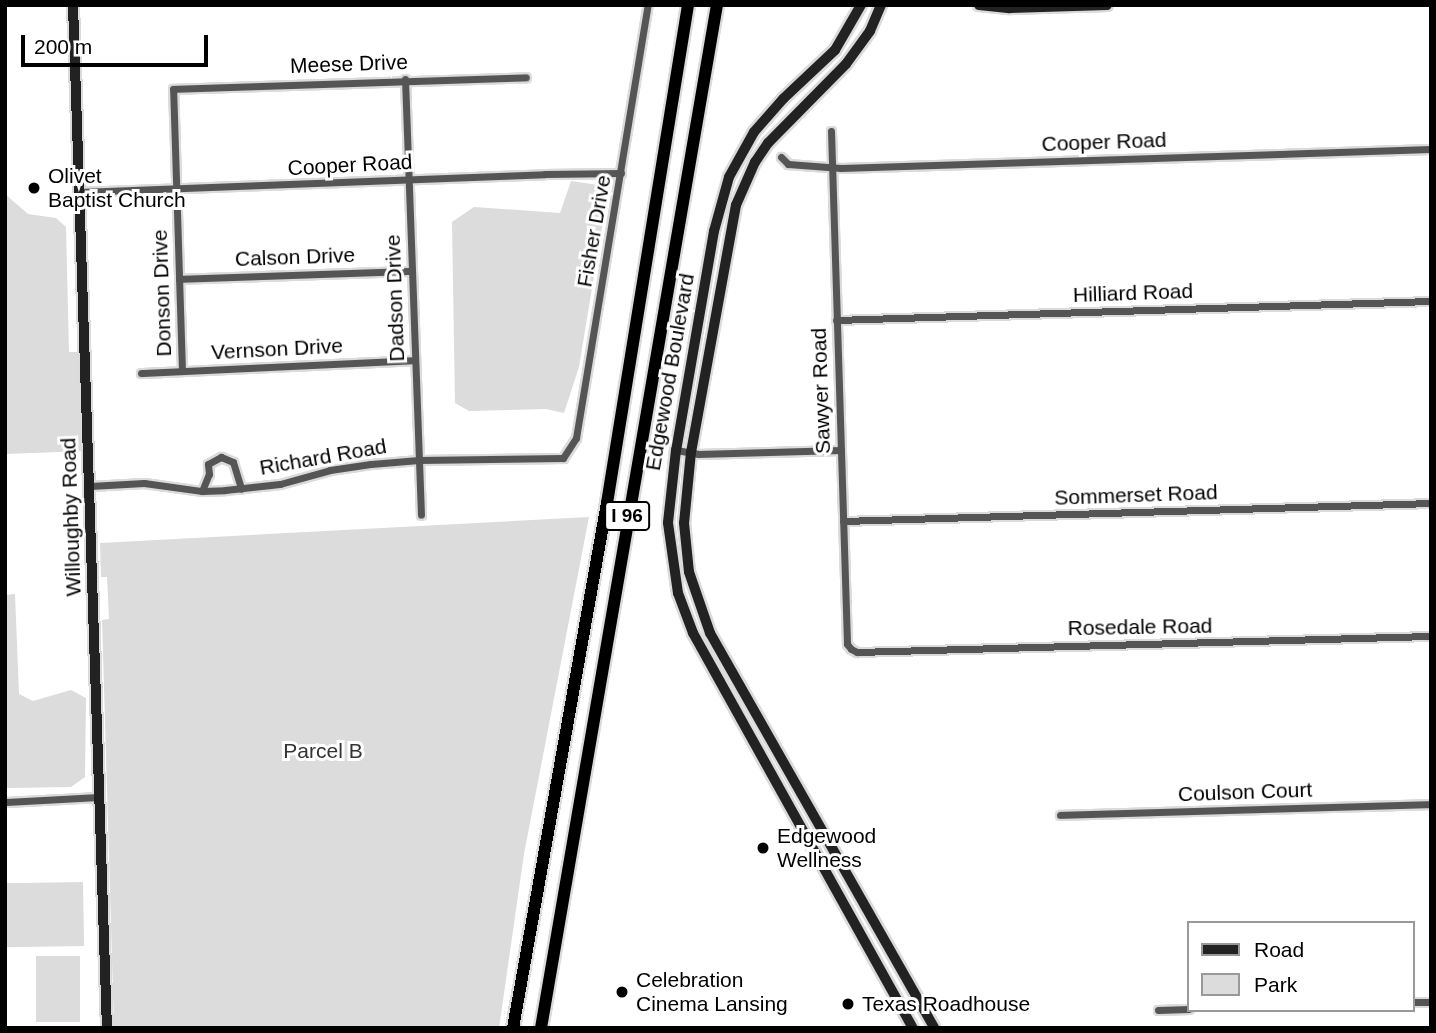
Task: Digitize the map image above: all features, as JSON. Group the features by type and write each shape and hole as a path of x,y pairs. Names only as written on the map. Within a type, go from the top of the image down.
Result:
{"highway":[{"name":"I 96","path":"513,1028 607,503 688,5"},
{"name":"I 96","path":"541,1028 717,5"}],"street":[{"name":"Willoughby Road","path":"73,5 107,1028"},
{"name":"Fisher Drive","path":"563,458 576,438 648,5"},
{"name":"Edgewood Boulevard","path":"862,5 835,50 768,115 741,153 729,177 714,231 676,450 668,505 669,546 678,593 688,622 914,1028"},
{"path":"881,5 860,47 768,143 755,162 736,205 691,452 684,523 689,572 696,598 730,669 934,1028"},
{"path":"979,5 1010,8 1107,5"},
{"path":"816,93 811,94 807,87 832,61 835,50"},
{"name":"Meese Drive","path":"173,89 405,79 526,77"},
{"name":"Dadson Drive","path":"405,79 421,515"},
{"name":"Donson Drive","path":"173,89 182,371"},
{"name":"Sawyer Road","path":"831,131 847,643 851,649"},
{"name":"Cooper Road","path":"781,157 788,164 831,166 1431,149"},
{"name":"Cooper Road","path":"80,192 621,173"},
{"name":"Calson Drive","path":"179,279 412,271"},
{"name":"Hilliard Road","path":"836,320 1431,301"},
{"name":"Vernson Drive","path":"141,373 415,360"},
{"path":"676,450 841,450"},
{"path":"202,491 209,474 208,464 221,457 233,462 241,489"},
{"name":"Richard Road","path":"90,486 154,484 202,491 241,489 280,484 341,468 419,460 563,458"},
{"name":"Sommerset Road","path":"843,521 1431,503"},
{"path":"688,622 694,621 702,627 720,662 730,669"},
{"name":"Rosedale Road","path":"851,649 856,652 1431,636"},
{"path":"718,680 726,683 746,719 750,722 758,719"},
{"path":"767,766 773,765 780,769 801,807 811,812"},
{"path":"5,803 100,797"},
{"name":"Coulson Court","path":"1060,815 1431,804"},
{"path":"861,931 872,932 889,960 898,966"},
{"path":"880,968 889,976 906,1005 913,1005 917,998"},
{"path":"1158,1010 1188,1009"},
{"path":"914,1028 922,1025 928,1028"}],"green space":[{"path":"571,181 606,186 607,197 579,367 564,413 546,409 469,411 455,403 452,222 474,207 560,213"},
{"path":"5,194 28,214 56,218 66,227 69,352 85,352 88,451 5,454"},
{"name":"Parcel B","path":"589,517 524,854 499,1028 114,1028 102,620 109,619 107,577 101,577 100,543"},
{"path":"15,594 19,694 33,701 71,690 86,698 85,777 71,787 8,788 5,785 5,595"},
{"path":"83,882 84,946 6,947 5,883"},
{"path":"36,956 80,956 80,1022 36,1022"}],"place":[{"name":"Olivet Baptist Church","path":"34,188"},
{"name":"Edgewood Wellness","path":"763,848"},
{"name":"Celebration Cinema Lansing","path":"622,992"},
{"name":"Texas Roadhouse","path":"848,1004"}]}
